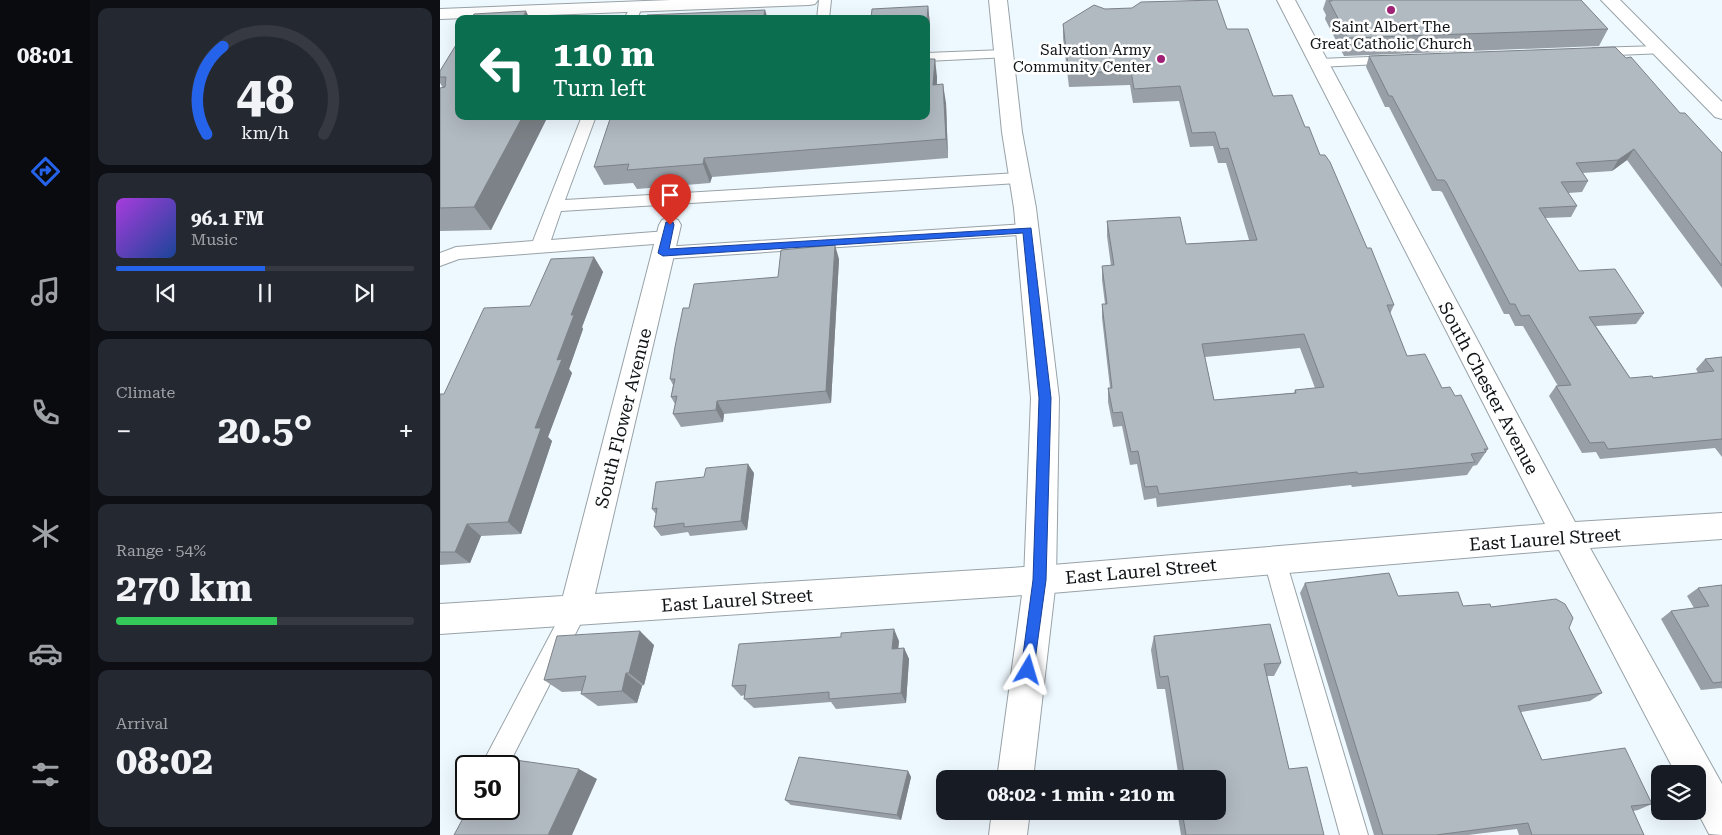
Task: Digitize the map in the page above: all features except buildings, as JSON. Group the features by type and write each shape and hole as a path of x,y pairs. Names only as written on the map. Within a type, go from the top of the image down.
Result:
{"street":[{"path":"520,15 633,13 658,3 809,0"},
{"path":"998,0 1012,132 1027,230 1045,398 1040,580 1015,770"},
{"name":"South Chester Avenue","path":"1286,0 1567,536 1692,765"},
{"path":"1610,0 1722,113"},
{"path":"440,14 458,15"},
{"name":"South Flower Avenue","path":"575,611 667,238"},
{"name":"East Laurel Street","path":"440,619 1040,580 1567,536 1722,526"},
{"name":"South Chester Avenue","path":"1706,792 1722,821"},
{"path":"1008,835 1010,820"}],"lane":[{"path":"823,15 824,0"},
{"path":"1581,53 1659,50"},
{"path":"930,57 1004,54"},
{"path":"1319,63 1406,59"},
{"path":"540,246 587,120"},
{"path":"555,206 1020,178"},
{"path":"440,260 456,253 667,238 1027,230"},
{"path":"1275,560 1354,835"},
{"path":"500,755 575,611"}],"place":[{"name":"Saint Albert The Great Catholic Church","path":"1391,10"},
{"name":"Salvation Army Community Center","path":"1161,59"}],"route":[{"path":"670,225 663,253 939,234 1027,230 1045,398 1040,580 1028,670"}]}
